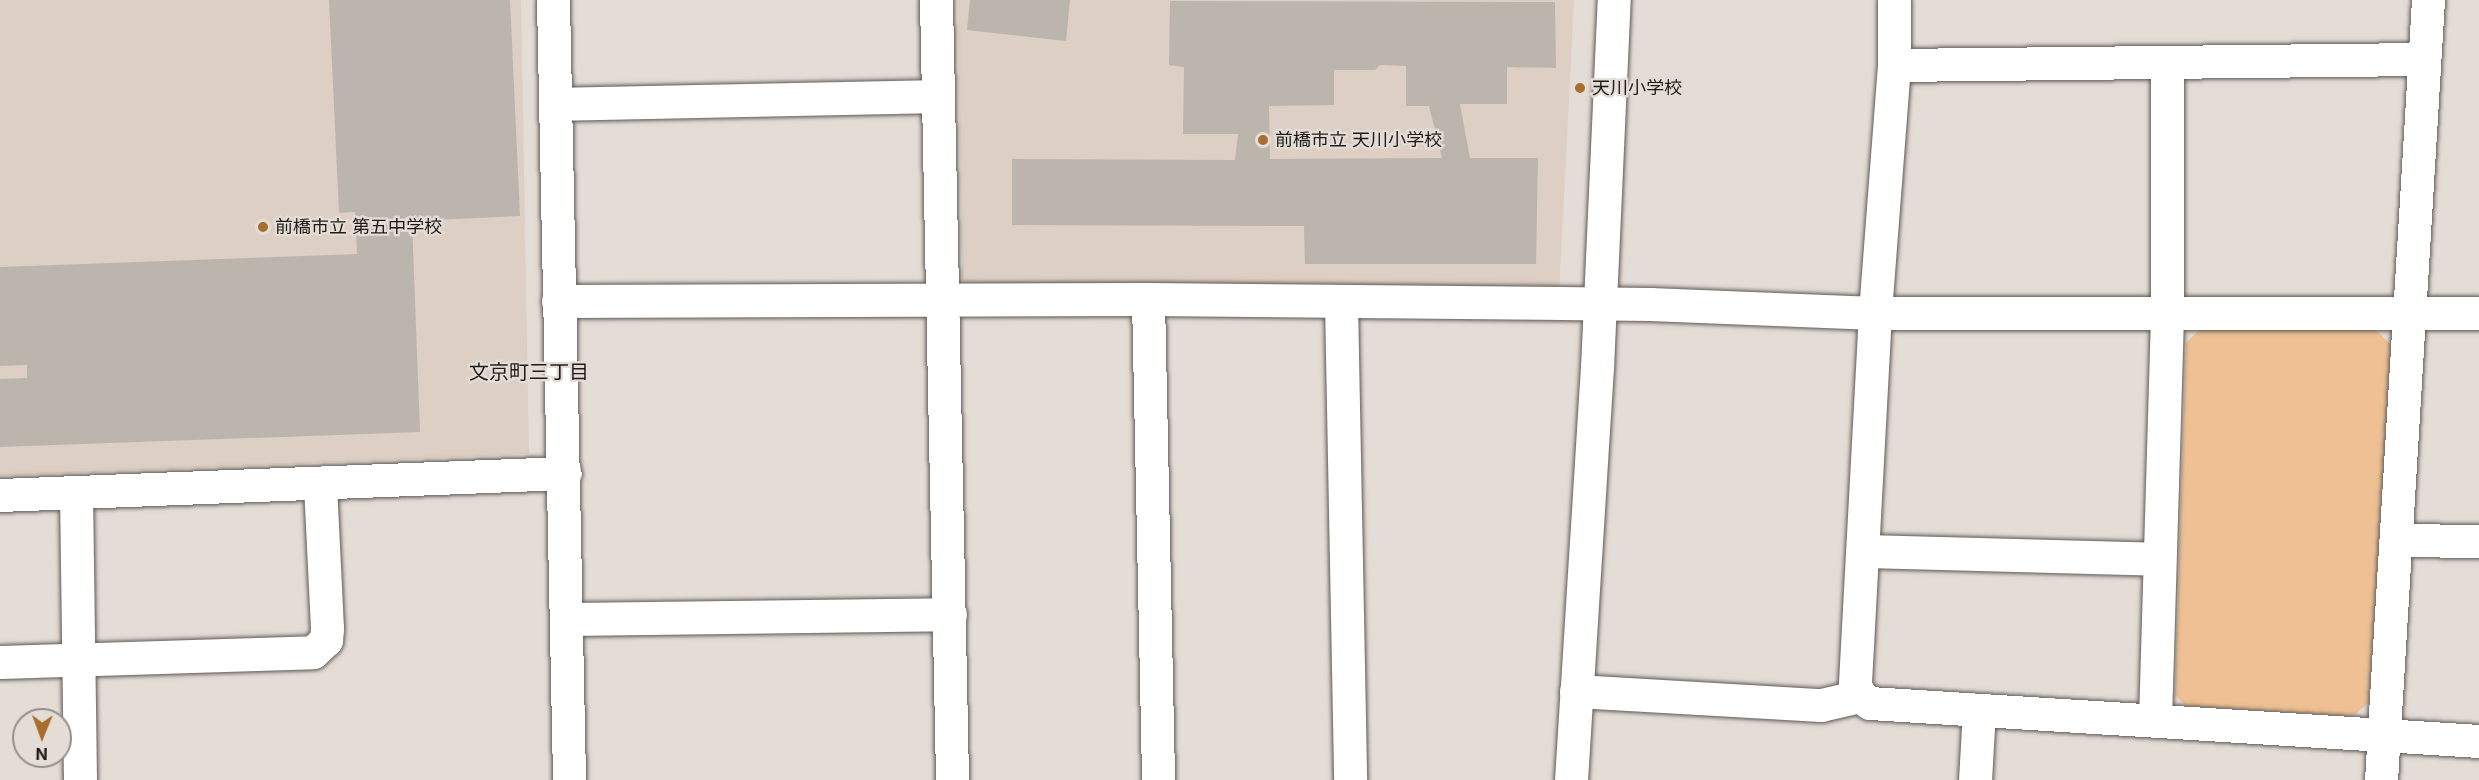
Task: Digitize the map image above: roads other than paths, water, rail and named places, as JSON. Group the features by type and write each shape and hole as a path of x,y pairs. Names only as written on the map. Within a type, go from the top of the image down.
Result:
{"street":[{"path":"553,0 558,300 565,472 569,780"},
{"path":"936,0 939,301 950,614 952,780"},
{"path":"1571,780 1597,368 1598,303 1614,0"},
{"path":"1894,0 1894,65 1875,313 1856,685 1860,696 1870,703 2479,741"},
{"path":"2381,780 2398,540 2428,0"},
{"path":"1894,65 2167,64 2423,59"},
{"path":"2155,720 2167,313 2167,64"},
{"path":"555,104 937,96"},
{"path":"558,300 1148,299 1598,303 1875,313 2479,313"},
{"path":"1148,299 1158,780"},
{"path":"1341,302 1350,780"},
{"path":"0,495 565,472"},
{"path":"0,662 302,655 321,647 327,628 320,483"},
{"path":"76,492 80,780"},
{"path":"2398,540 2479,541"},
{"path":"1863,551 2159,559"},
{"path":"566,618 950,614"},
{"path":"1575,691 1821,705 1860,696"},
{"path":"1975,780 1979,710"}],"place":[{"name":"天川小学校","path":"1580,88"},
{"name":"前橋市立 天川小学校","path":"1263,140"},
{"name":"前橋市立 第五中学校","path":"263,227"}],"district":[{"name":"文京町三丁目","path":"529,372"}]}
